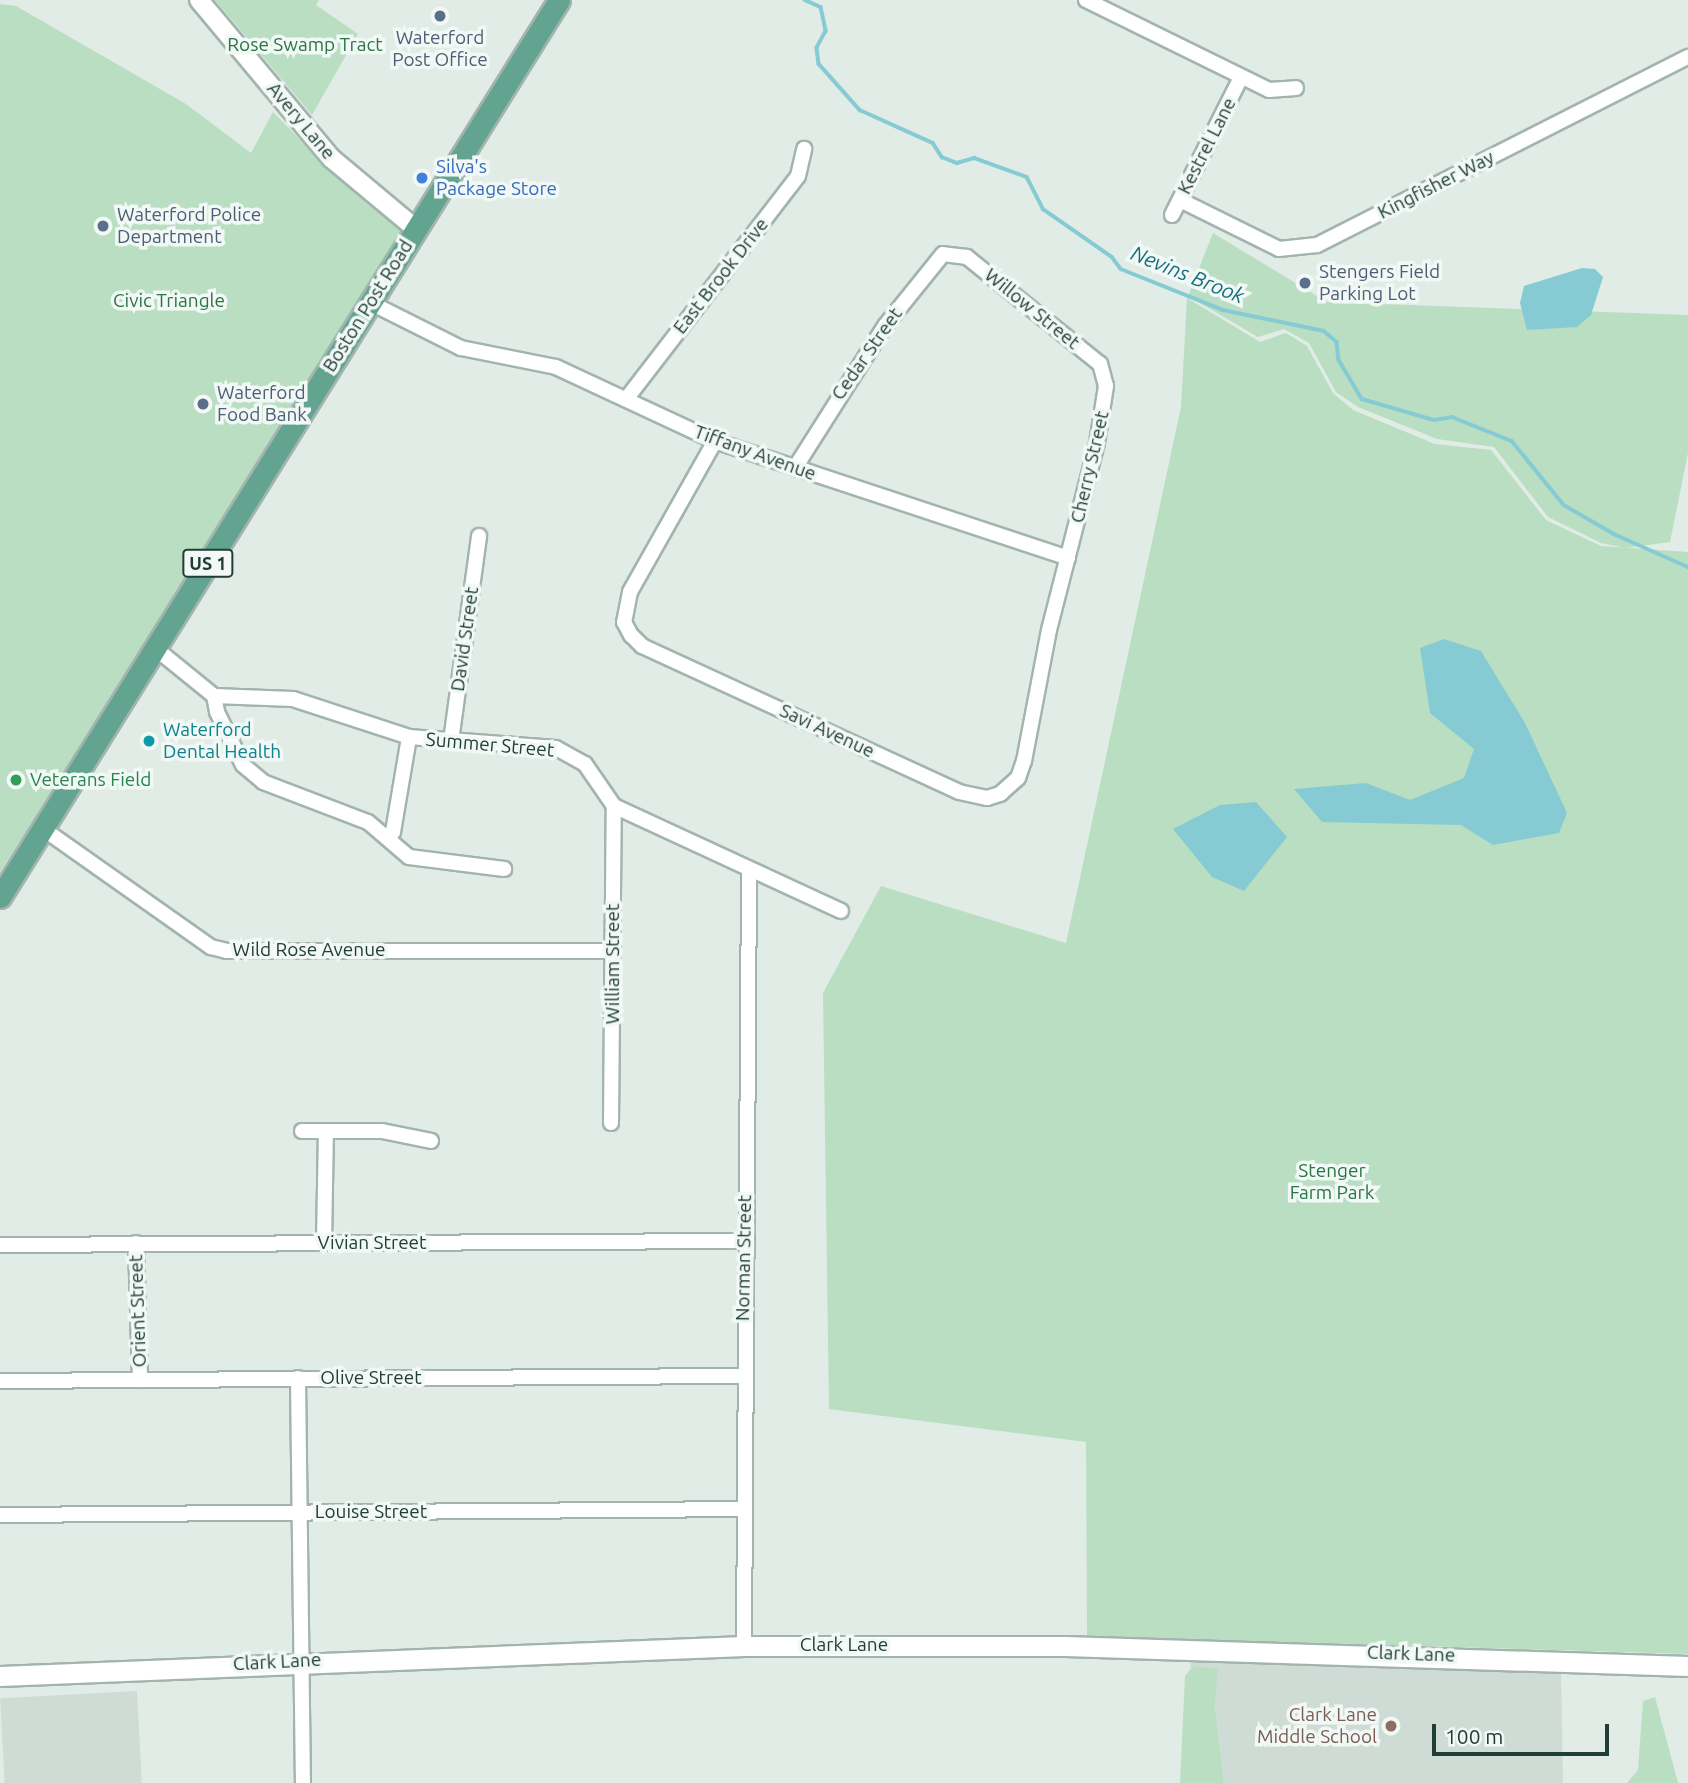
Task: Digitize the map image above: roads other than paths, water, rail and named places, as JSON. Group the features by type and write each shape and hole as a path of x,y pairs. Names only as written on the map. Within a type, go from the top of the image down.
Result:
{"main road":[{"name":"Boston Post Road","path":"0,897 559,0"},
{"name":"Clark Lane","path":"0,1676 303,1660 744,1646 1065,1646 1688,1666"}],"street":[{"name":"Avery Lane","path":"199,0 331,158 416,229"},
{"path":"1086,0 1269,90 1296,88"},
{"name":"Kingfisher Way","path":"1180,200 1279,249 1317,245 1688,57"},
{"name":"Kestrel Lane","path":"1172,215 1241,77"},
{"name":"East Brook Drive","path":"627,398 798,176 804,149"},
{"name":"Willow Street","path":"951,252 978,266 1100,364 1105,375"},
{"name":"Cedar Street","path":"795,468 885,326 934,260 951,252"},
{"name":"Tiffany Avenue","path":"371,303 438,339 556,367 715,441 1068,558"},
{"name":"Cherry Street","path":"1068,558 1097,443 1105,375"},
{"name":"Savi Avenue","path":"715,441 630,592 624,622 631,635 642,646 971,796 1000,794 1018,778 1068,558"},
{"name":"David Street","path":"451,741 479,536"},
{"path":"155,648 214,696 217,712 243,765 254,776 303,800 358,817 387,837 409,857 504,869"},
{"name":"Summer Street","path":"214,696 293,699 409,737 556,748 585,764 614,806 749,872 841,911"},
{"path":"387,837 393,832 409,737"},
{"name":"William Street","path":"611,1123 614,806"},
{"name":"Wild Rose Avenue","path":"42,828 211,947 227,951 613,951"},
{"name":"Norman Street","path":"744,1646 742,1509 749,872"},
{"path":"302,1131 406,1133 431,1141"},
{"path":"324,1243 326,1131"},
{"name":"Vivian Street","path":"0,1245 745,1241"},
{"name":"Orient Street","path":"136,1243 140,1380"},
{"name":"Olive Street","path":"0,1381 743,1376"},
{"path":"298,1378 303,1783"},
{"name":"Louise Street","path":"0,1515 742,1509"}],"water":[{"path":"1582,268 1595,269 1603,277 1591,315 1577,327 1527,330 1520,303 1524,286"},
{"path":"1444,639 1481,651 1525,723 1567,813 1559,833 1493,845 1461,825 1322,822 1294,789 1366,783 1410,800 1464,778 1474,749 1430,713 1420,648"},
{"path":"1256,802 1287,837 1244,891 1212,877 1173,829 1220,805"}],"waterway":[{"name":"Nevins Brook","path":"805,0 821,7 826,31 817,48 819,64 860,110 933,143 942,157 957,163 974,158 1027,177 1043,209 1112,257 1121,269 1223,310 1324,331 1337,342 1339,360 1362,399 1434,420 1452,417 1512,441 1564,505 1614,534 1688,567"}],"place":[{"name":"Waterford Post Office","path":"440,16"},
{"name":"Silva's Package Store","path":"422,178"},
{"name":"Waterford Police Department","path":"103,226"},
{"name":"Stengers Field Parking Lot","path":"1305,283"},
{"name":"Waterford Food Bank","path":"203,404"},
{"name":"Waterford Dental Health","path":"149,741"},
{"name":"Veterans Field","path":"16,780"},
{"name":"Clark Lane Middle School","path":"1391,1726"}],"park label":[{"name":"Rose Swamp Tract","path":"305,45"},
{"name":"Civic Triangle","path":"169,301"},
{"name":"Stenger Farm Park","path":"1332,1182"}]}
